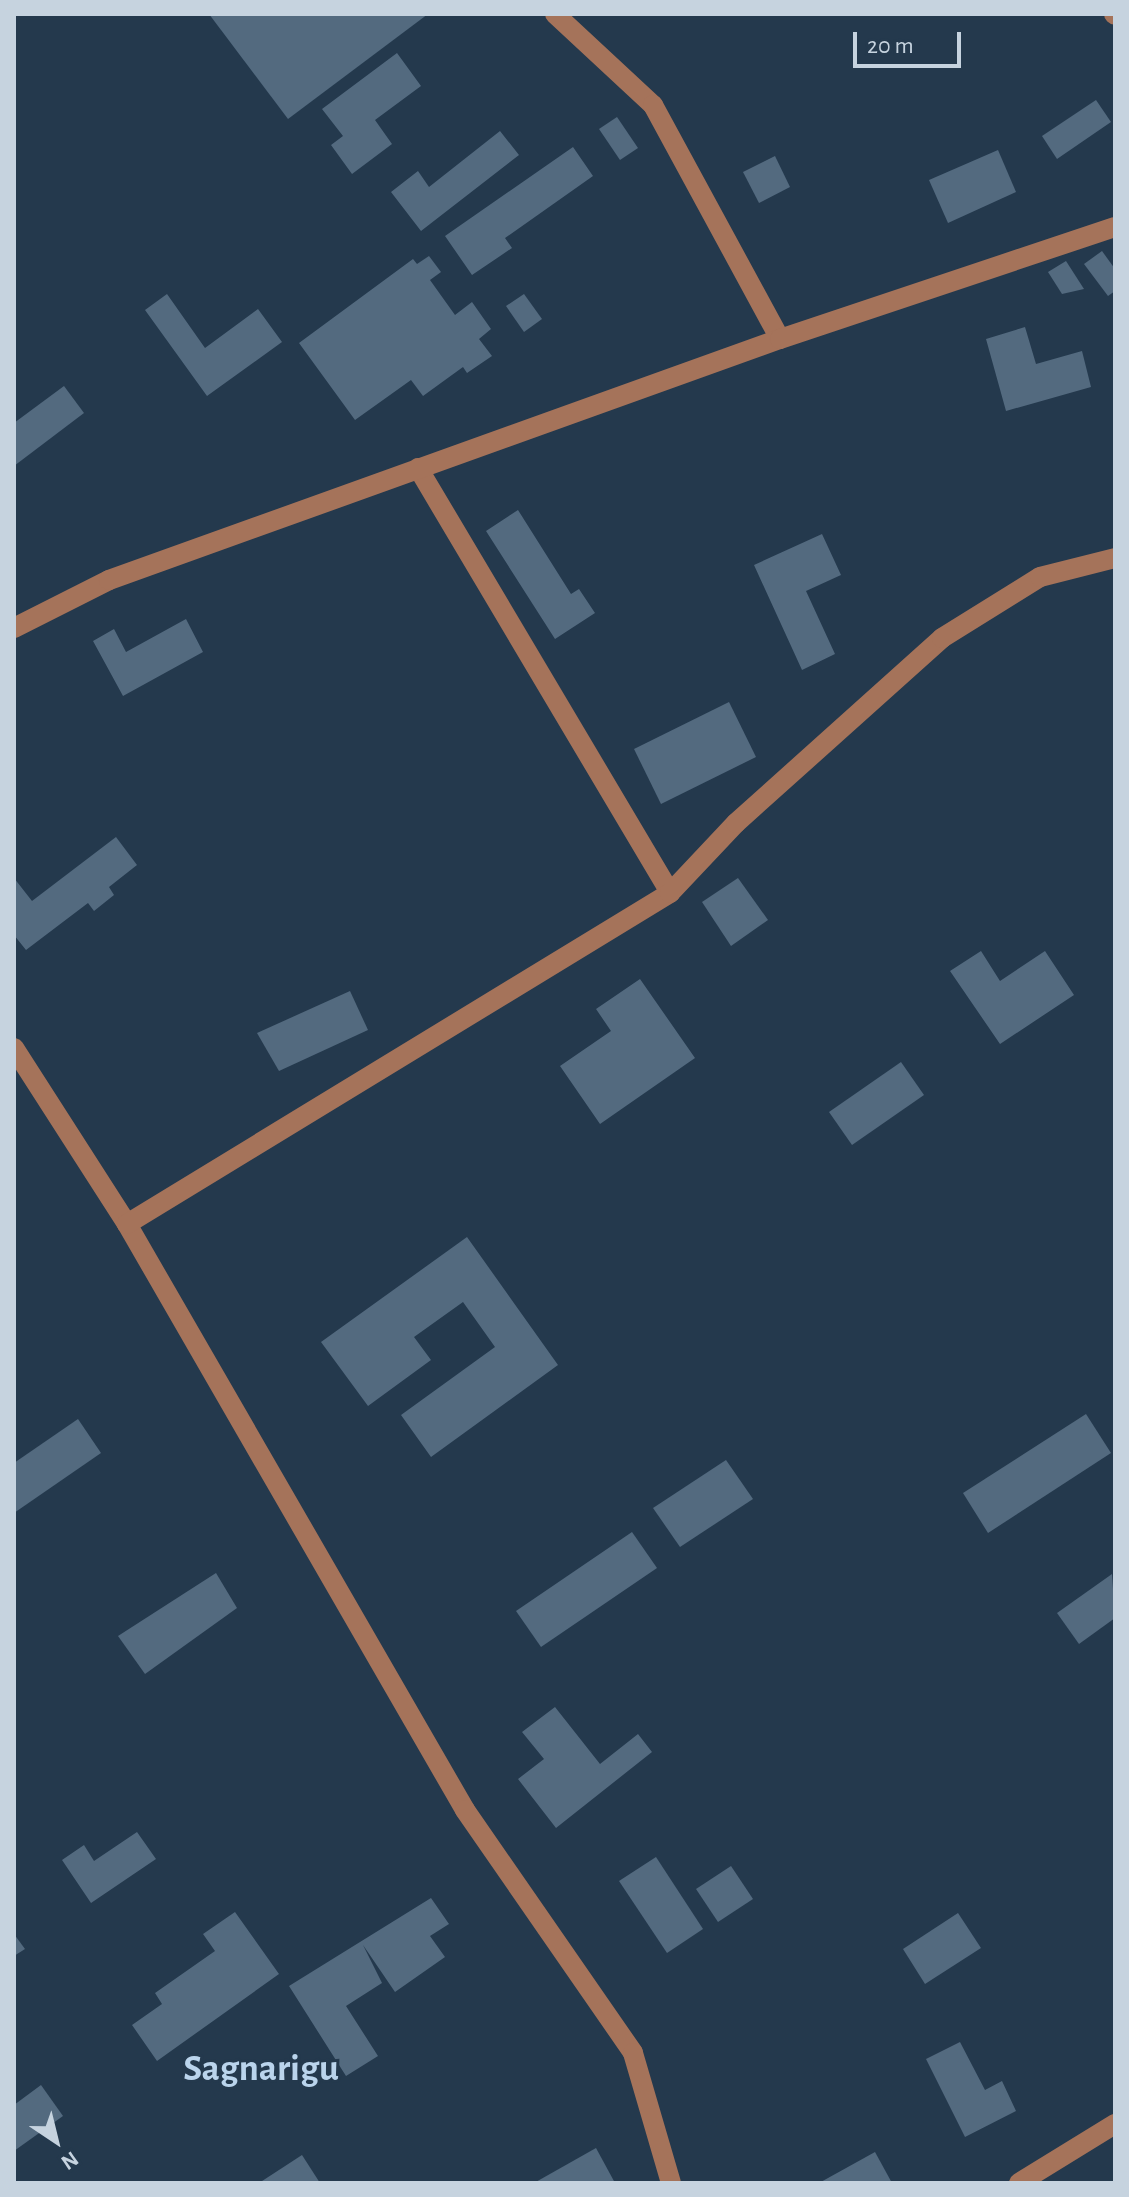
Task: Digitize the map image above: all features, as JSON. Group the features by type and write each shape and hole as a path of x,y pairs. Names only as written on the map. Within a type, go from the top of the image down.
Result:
{"street":[{"path":"555,14 653,105 780,339"},
{"path":"14,628 109,580 780,339 1115,227"},
{"path":"418,468 670,893"},
{"path":"127,1224 670,893 736,823 942,638 1040,577 1115,558"},
{"path":"14,1048 127,1224 465,1810 633,2053 671,2183"},
{"path":"1019,2183 1115,2124"}],"building":[{"path":"209,14 428,14 288,119"},
{"path":"397,53 421,86 375,120 392,144 352,174 331,145 343,136 322,109"},
{"path":"1096,100 1111,122 1057,159 1042,136"},
{"path":"617,117 638,148 620,160 599,129"},
{"path":"500,131 519,155 421,231 391,192 418,171 429,187"},
{"path":"573,147 593,176 505,238 512,248 472,275 445,236"},
{"path":"998,150 1016,192 948,223 929,180"},
{"path":"775,156 790,187 759,203 743,172"},
{"path":"1102,251 1115,269 1115,291 1108,296 1084,264"},
{"path":"429,256 441,272 430,280 455,315 472,302 491,329 479,339 492,356 467,373 463,367 423,396 411,380 355,420 299,343 413,259 417,264"},
{"path":"1066,261 1084,289 1062,294 1048,272"},
{"path":"167,294 205,348 258,309 282,342 207,396 145,310"},
{"path":"524,294 542,319 524,332 506,306"},
{"path":"1025,327 1036,364 1082,351 1091,387 1006,411 986,339"},
{"path":"64,386 84,413 14,466 14,423"},
{"path":"518,510 571,594 579,589 595,613 555,639 486,531"},
{"path":"822,534 841,575 806,591 835,654 802,670 754,565"},
{"path":"186,619 203,652 123,696 93,641 114,629 126,652"},
{"path":"729,702 756,757 661,804 634,749"},
{"path":"116,837 137,865 109,887 114,895 94,911 88,903 26,950 14,935 14,878 32,901"},
{"path":"738,878 768,920 731,946 702,902"},
{"path":"981,951 1000,981 1045,951 1074,995 1000,1044 950,971"},
{"path":"640,979 695,1058 600,1124 560,1066 611,1031 596,1009"},
{"path":"350,991 368,1030 279,1071 257,1033"},
{"path":"901,1062 924,1095 852,1145 829,1112"},
{"path":"467,1237 558,1365 431,1457 401,1415 495,1347 463,1302 414,1337 431,1360 368,1406 321,1342"},
{"path":"1086,1414 1111,1453 988,1533 963,1493"},
{"path":"78,1419 101,1453 14,1513 14,1463"},
{"path":"726,1460 753,1499 680,1547 653,1508"},
{"path":"632,1532 657,1568 541,1647 516,1611"},
{"path":"216,1573 237,1608 145,1674 118,1636"},
{"path":"1112,1574 1115,1618 1079,1644 1057,1613"},
{"path":"555,1707 600,1764 638,1734 652,1752 556,1828 518,1779 544,1759 522,1732"},
{"path":"137,1832 156,1859 91,1903 62,1860 84,1845 94,1861"},
{"path":"656,1857 703,1929 667,1953 619,1881"},
{"path":"731,1866 753,1899 718,1922 696,1889"},
{"path":"431,1898 449,1924 430,1936 445,1957 395,1992 363,1945 382,1983 346,2006 378,2056 346,2076 289,1986"},
{"path":"235,1912 279,1974 157,2061 132,2025 162,2004 155,1993 215,1951 203,1934"},
{"path":"958,1913 981,1948 925,1984 903,1949"},
{"path":"14,1934 25,1949 14,1956"},
{"path":"960,2042 985,2090 1002,2081 1016,2111 965,2137 926,2059"},
{"path":"41,2085 63,2116 14,2151 14,2105"},
{"path":"596,2148 615,2183 534,2183"},
{"path":"875,2152 892,2183 819,2183"},
{"path":"302,2155 320,2183 259,2183"}],"district":[{"name":"Sagnarigu","path":"261,2070"}]}
